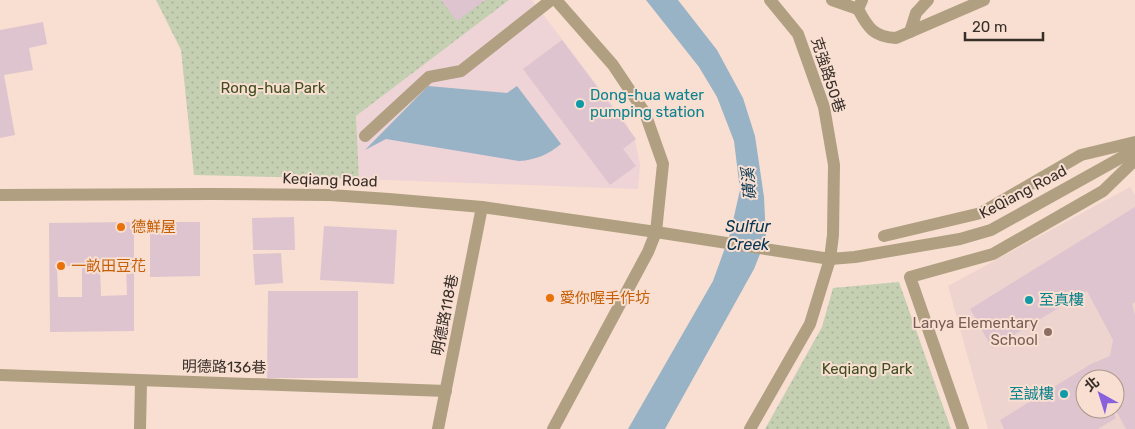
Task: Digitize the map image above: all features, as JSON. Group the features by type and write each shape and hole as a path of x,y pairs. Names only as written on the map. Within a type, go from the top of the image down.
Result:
{"street":[{"path":"365,136 429,78 461,71 551,0"},
{"path":"553,429 648,252 656,232 660,211 663,164 645,113 613,65 556,0"},
{"name":"克強路50巷","path":"750,429 810,324 830,259 833,236 834,165 824,107 798,34 770,0"},
{"path":"832,0 860,5 866,25 884,37 896,38 984,0"},
{"path":"910,32 916,13 928,0"},
{"path":"884,236 980,214 1081,154 1135,142"},
{"name":"KeQiang Road","path":"656,232 830,259 854,257 960,239 991,230 1135,150"},
{"path":"963,429 910,276 993,254 1103,191 1135,160"},
{"name":"Keqiang Road","path":"0,195 330,195 482,207 656,232"},
{"name":"明德路118巷","path":"438,429 482,207"},
{"name":"明德路136巷","path":"0,375 140,382 233,383 446,391"},
{"path":"140,382 140,429"}],"shaded area":[{"name":"Dong-hua water pumping station","path":"509,0 532,0 626,123 635,141 640,164 638,189 359,179 356,116"},
{"name":"Lanya Elementary School","path":"1130,187 1135,195 1135,429 988,429 948,286"}],"green space":[{"name":"Rong-hua Park","path":"156,0 509,0 356,116 359,179 194,175 181,50"},
{"name":"Keqiang Park","path":"899,282 951,429 765,429 822,327 833,288"}],"water":[{"name":"Sulfur Creek","path":"646,0 678,0 717,50 743,98 755,136 764,197 766,239 754,269 665,429 628,429 713,281 730,234 740,190 734,141 717,97 699,67"},
{"path":"428,86 507,93 517,86 561,144 542,156 519,161 386,139 365,150"}],"building":[{"path":"441,0 485,0 457,21"},
{"path":"43,22 47,44 29,48 33,70 4,75 15,135 0,138 0,30"},
{"name":"Dong-hua water pumping station","path":"562,40 636,139 623,149 636,166 610,185 523,69"},
{"path":"1135,207 1135,302 1132,304 1135,315 1135,429 1126,429 1120,419 1125,419 1125,369 1083,369 1110,356 1113,340 1087,291 992,348 970,309"},
{"path":"294,217 295,250 253,250 252,218"},
{"path":"134,222 134,331 50,332 49,223","holes":["126,265 127,295 101,296 100,266","57,266 82,266 82,297 58,297"]},
{"path":"150,222 200,222 200,276 150,277"},
{"path":"324,226 397,230 394,284 320,280"},
{"path":"281,253 283,283 255,285 253,254"},
{"path":"268,291 358,291 358,378 267,378"},
{"path":"1075,374 1075,419 1114,419 1098,429 1004,429 1000,420"}],"place":[{"name":"Dong-hua water pumping station","path":"580,104"},
{"name":"德鮮屋","path":"121,227"},
{"name":"一畝田豆花","path":"61,266"},
{"name":"愛你喔手作坊","path":"550,298"},
{"name":"至真樓","path":"1029,300"},
{"name":"Lanya Elementary School","path":"1048,332"},
{"name":"至誠樓","path":"1064,394"}],"water label":[{"name":"磺溪","path":"749,184"}]}
